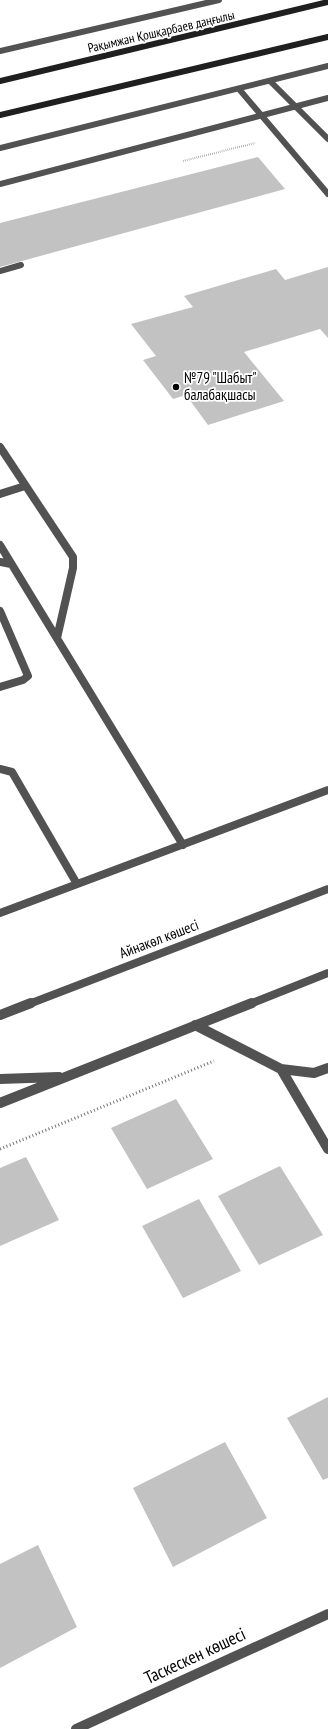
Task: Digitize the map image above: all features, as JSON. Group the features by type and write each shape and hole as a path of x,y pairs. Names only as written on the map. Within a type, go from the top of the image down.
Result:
{"main road":[{"name":"Рақымжан Қошқарбаев даңғылы","path":"0,81 328,2"},
{"path":"0,115 328,37"}],"street":[{"path":"0,51 218,0"},
{"path":"0,148 328,66"},
{"path":"270,81 328,138"},
{"path":"239,89 328,194"},
{"path":"0,184 328,98"},
{"path":"0,270 21,265"},
{"path":"0,447 73,557 73,568 57,638"},
{"path":"0,494 25,486"},
{"path":"0,545 10,564 57,638 183,845"},
{"path":"0,562 10,564"},
{"path":"0,611 28,676 23,680 0,687"},
{"path":"0,769 12,772 77,884"},
{"path":"0,913 328,790"},
{"name":"Айнакөл көшесі","path":"0,1015 328,889"},
{"path":"0,1103 328,973"},
{"path":"195,1025 281,1069 314,1073 328,1068"},
{"path":"281,1069 328,1149"},
{"path":"0,1079 64,1077"},
{"name":"Таскескен көшесі","path":"76,1729 328,1614"}],"path":[{"path":"0,1149 242,1050"}],"building":[{"path":"258,157 285,189 0,267 0,223"},
{"path":"328,267 328,338 320,329 244,352 284,401 208,425 186,395 173,399 143,360 156,356 131,324 193,307 184,296 276,269 285,280"},
{"path":"176,1099 213,1159 147,1189 111,1128"},
{"path":"26,1157 59,1220 0,1246 0,1168"},
{"path":"280,1166 323,1235 259,1265 218,1196"},
{"path":"199,1199 241,1271 183,1298 142,1226"},
{"path":"328,1397 328,1478 323,1480 287,1418"},
{"path":"225,1442 267,1518 173,1567 133,1488"},
{"path":"38,1545 77,1627 0,1668 0,1564"}],"place":[{"name":"№79 \"Шабыт\" балабақшасы","path":"176,387"}]}
